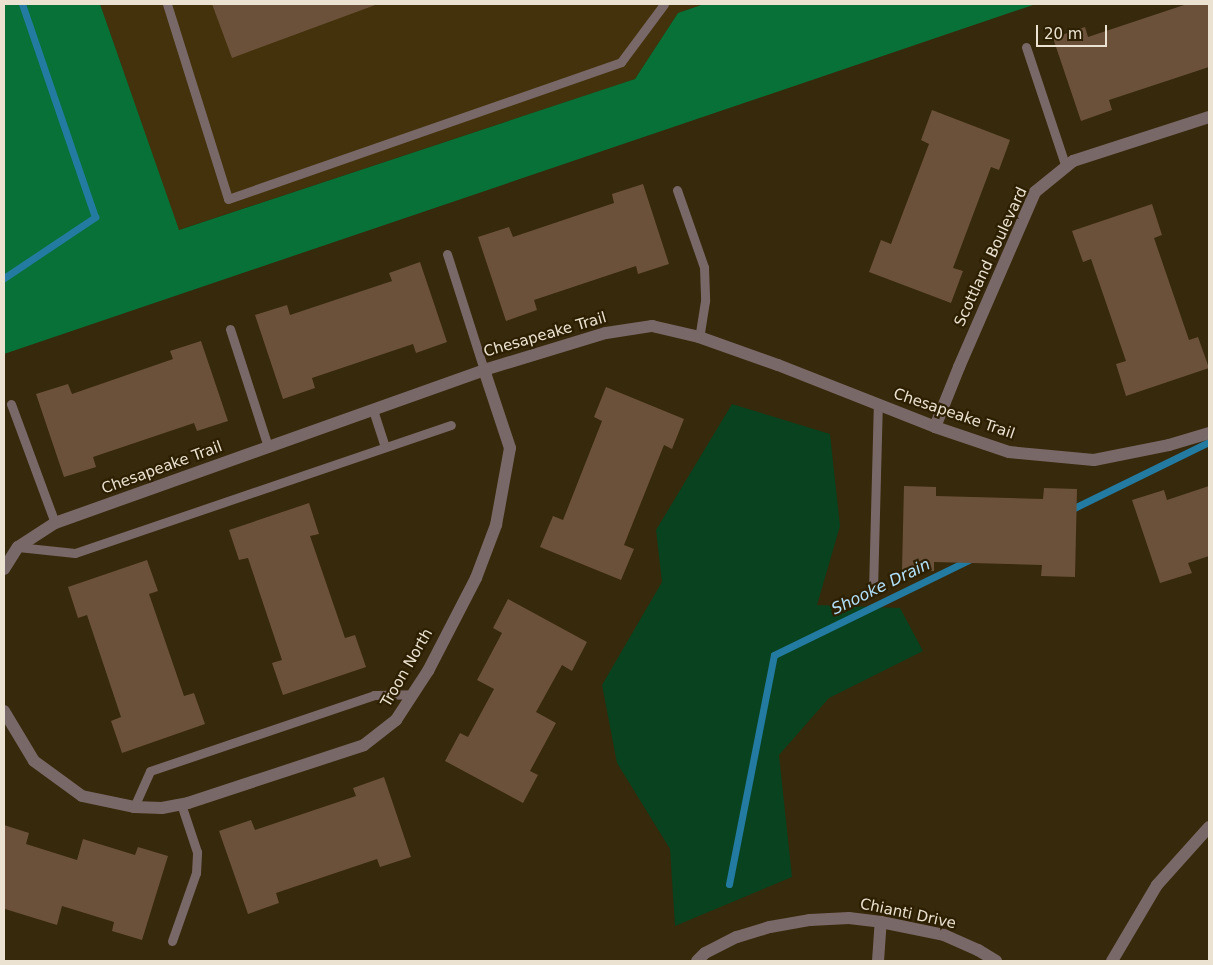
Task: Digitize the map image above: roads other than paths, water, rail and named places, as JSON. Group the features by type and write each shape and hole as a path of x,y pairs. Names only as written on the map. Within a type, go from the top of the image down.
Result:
{"street":[{"name":"Scottland Boulevard","path":"935,427 1035,192 1073,161 1209,116"},
{"name":"Chesapeake Trail","path":"18,547 54,523 484,370 606,333 652,326 699,336 935,427 1010,452 1094,460 1168,445 1209,433"},
{"name":"Troon North","path":"4,711 34,761 82,796 134,807 162,808 181,804 364,745 396,720 428,671 476,578 496,525 510,448 484,370"},
{"path":"4,550 18,547"},
{"path":"4,569 18,547"},
{"path":"1112,961 1157,885 1209,827"},
{"name":"Chianti Drive","path":"697,961 705,953 737,937 770,927 810,920 849,918 881,922 944,935 978,950 996,961"},
{"path":"878,961 881,922"}],"lane":[{"path":"167,4 228,199 622,62 664,4"},
{"path":"1026,47 1066,167"},
{"path":"677,190 704,267 705,301 699,336"},
{"path":"447,254 484,370"},
{"path":"230,330 268,447"},
{"path":"11,404 54,523"},
{"path":"873,590 878,405"},
{"path":"372,410 385,447"},
{"path":"18,547 75,553 451,424"},
{"path":"134,807 150,771 374,695 412,694"},
{"path":"172,940 196,873 196,852 181,804"}],"waterway":[{"path":"4,278 95,217 22,4"},
{"name":"Shooke Drain","path":"1068,511 1209,442"},
{"name":"Shooke Drain","path":"729,884 774,655 969,560"}]}
